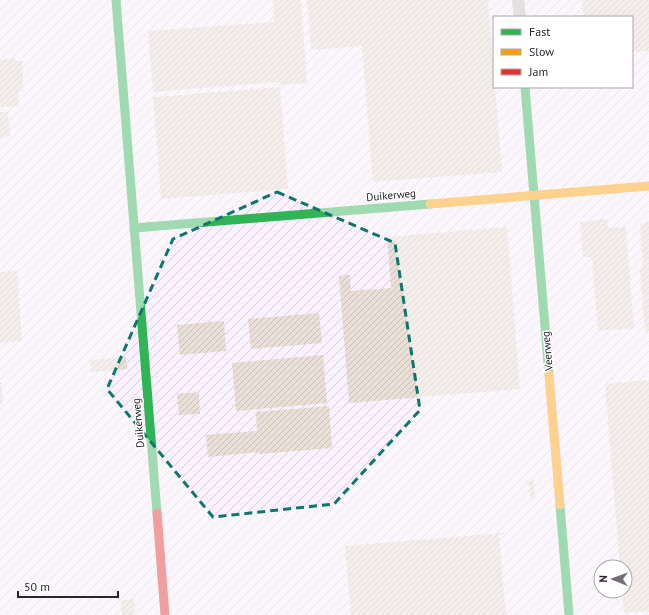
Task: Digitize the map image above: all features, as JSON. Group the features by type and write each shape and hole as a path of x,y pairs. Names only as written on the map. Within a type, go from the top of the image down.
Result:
{"street":[{"name":"Duikerweg","path":"116,0 165,615"},
{"path":"518,0 520,16"},
{"name":"Veerweg","path":"525,88 569,615"},
{"name":"Duikerweg","path":"134,228 649,186"}],"highlighted area":[{"path":"277,192 395,243 420,410 334,504 213,517 107,389 173,239"}],"shaded area":[{"path":"0,0 649,0 649,615 0,615"}],"building":[{"path":"273,0 301,0 307,83 279,85 279,82 153,92 148,31 274,22"},
{"path":"307,0 488,0 493,59 493,88 495,88 502,172 373,182 362,46 311,50"},
{"path":"582,0 649,0 649,51 633,52 633,16 583,16"},
{"path":"16,58 16,61 23,61 23,91 18,91 19,106 0,107 0,60"},
{"path":"280,87 288,189 161,199 153,97"},
{"path":"0,112 8,112 10,136 0,137"},
{"path":"607,219 608,228 626,227 634,328 598,331 592,257 583,257 580,222"},
{"path":"645,222 649,222 649,332 645,332 640,269 643,269 640,224 645,224"},
{"path":"507,227 520,389 349,403 339,276 350,275 351,291 391,288 387,237"},
{"path":"17,271 22,341 0,343 0,272"},
{"path":"319,313 322,343 251,349 248,319"},
{"path":"224,321 226,351 180,355 177,325"},
{"path":"323,355 327,403 236,411 232,363"},
{"path":"126,357 127,369 91,372 90,360"},
{"path":"649,380 649,611 624,613 623,599 633,599 633,559 619,559 605,384"},
{"path":"1,382 3,404 0,404"},
{"path":"199,392 200,414 179,415 177,394"},
{"path":"329,406 332,448 259,454 259,452 208,457 206,435 257,431 256,412"},
{"path":"534,480 535,498 530,498 529,485 527,485 526,481"},
{"path":"504,533 499,535 506,615 351,615 345,546"},
{"path":"134,599 135,615 122,615 121,600"}],"traffic: fast":[{"path":"116,0 157,513"},
{"path":"525,88 549,375"},
{"path":"134,228 430,204"},
{"path":"560,505 569,615"}],"traffic: slow":[{"path":"430,204 649,186"},
{"path":"549,375 560,505"}],"traffic: jam":[{"path":"157,513 165,615"}]}
